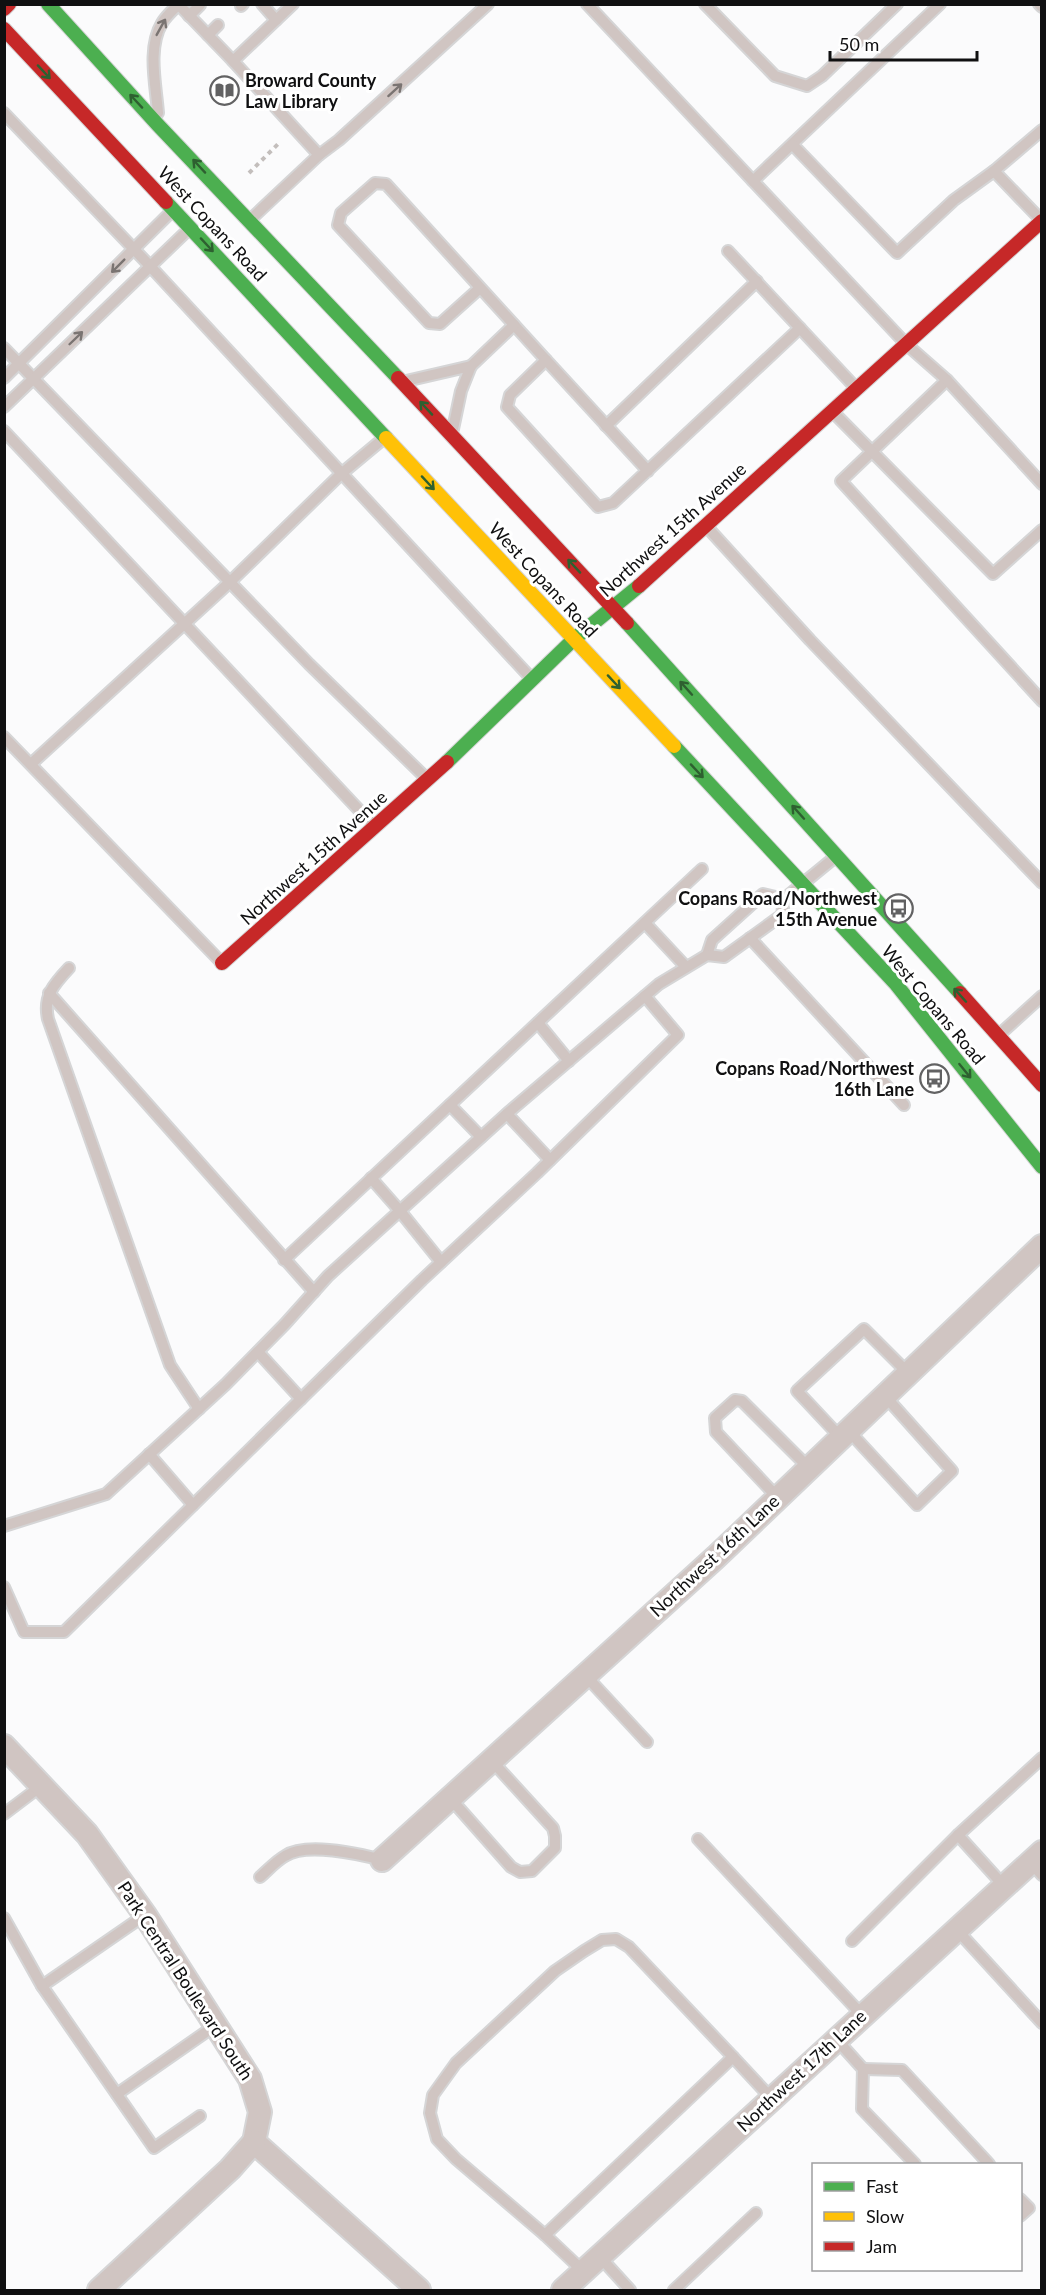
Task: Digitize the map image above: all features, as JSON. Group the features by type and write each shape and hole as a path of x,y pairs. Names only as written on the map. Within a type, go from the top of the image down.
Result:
{"main road":[{"path":"4,9 9,4"},
{"name":"West Copans Road","path":"48,4 158,125 614,608 1041,1085"},
{"name":"West Copans Road","path":"4,29 895,983 1041,1167"},
{"name":"Northwest 15th Avenue","path":"222,963 428,780 574,639 614,608 1041,221"}],"street":[{"name":"Northwest 16th Lane","path":"382,1860 717,1557 1041,1249"},
{"name":"Park Central Boulevard South","path":"4,1746 87,1834 145,1915 216,2025 250,2079 260,2112 254,2142"},
{"name":"Northwest 17th Lane","path":"563,2290 1004,1886 1038,1863"},
{"path":"99,2290 230,2169 254,2142 420,2290"}],"lane":[{"path":"262,4 276,20"},
{"path":"233,61 293,4"},
{"path":"250,220 488,4"},
{"path":"587,4 906,344 947,380 1041,484"},
{"path":"705,4 775,76 807,86 822,76 897,4"},
{"path":"753,181 940,4"},
{"path":"158,125 155,37 163,21 178,5 319,155"},
{"path":"189,16 200,5"},
{"path":"208,35 218,25"},
{"path":"4,113 150,266 533,679"},
{"path":"793,145 897,253 954,200 994,171 1041,129"},
{"path":"994,171 1041,221"},
{"path":"480,288 440,324 429,323 339,225 341,213 375,183 386,184 648,471"},
{"path":"4,378 174,210"},
{"path":"4,407 191,228"},
{"path":"728,251 856,389"},
{"path":"606,426 756,281"},
{"path":"452,435 461,391 471,366 514,325"},
{"path":"546,360 510,395 507,407 598,507 613,503 800,328"},
{"path":"4,348 309,664 428,780"},
{"path":"402,382 471,366"},
{"path":"947,380 841,481 1041,701"},
{"path":"832,411 993,574 1041,530"},
{"path":"4,431 375,827"},
{"path":"31,764 230,582 341,474 385,437"},
{"path":"706,525 810,640 1041,883"},
{"path":"4,737 222,963"},
{"path":"707,954 724,957 782,915 784,899 837,856"},
{"path":"284,1260 702,869"},
{"path":"4,1526 105,1494 258,1352 328,1276 507,1114 645,996 707,954 712,940 763,894 784,899"},
{"path":"645,923 686,967"},
{"path":"750,938 904,1105"},
{"path":"69,968 49,993 46,1003 48,1019 170,1365 198,1409"},
{"path":"49,993 314,1292"},
{"path":"4,1587 24,1632 64,1632 441,1262 678,1035 645,996"},
{"path":"998,1037 1041,996"},
{"path":"538,1023 569,1061"},
{"path":"450,1105 481,1137"},
{"path":"507,1114 550,1160"},
{"path":"371,1178 441,1262"},
{"path":"885,1396 952,1471 917,1505 797,1391 864,1329 908,1373"},
{"path":"258,1352 301,1399"},
{"path":"778,1498 716,1432 715,1418 735,1400 742,1401 809,1468"},
{"path":"149,1454 193,1505"},
{"path":"585,1676 647,1742"},
{"path":"852,1941 958,1835 1041,1758"},
{"path":"450,1798 512,1867 520,1872 532,1871 555,1848 553,1828 491,1760"},
{"path":"4,1814 41,1785"},
{"path":"958,1835 1004,1886"},
{"path":"698,1839 862,2016"},
{"path":"260,1876 287,1854 310,1850 350,1852 382,1860"},
{"path":"42,1986 145,1915"},
{"path":"4,1918 42,1986 154,2148 200,2116"},
{"path":"957,1930 1041,2023"},
{"path":"630,2290 545,2235 456,2159 437,2139 430,2113 434,2095 456,2063 555,1971 602,1940 616,1939 629,1947 772,2099"},
{"path":"117,2094 216,2025"},
{"path":"837,2040 863,2069 862,2109 914,2163"},
{"path":"545,2235 733,2057"},
{"path":"863,2069 902,2070 988,2163"},
{"path":"1022,2201 1029,2208 1022,2214"},
{"path":"674,2290 756,2213"}],"path":[{"path":"249,173 280,142"}],"traffic: fast":[{"path":"48,4 158,125 398,378"},
{"path":"166,202 386,438"},
{"path":"447,762 574,639 639,586"},
{"path":"627,623 960,993"},
{"path":"674,746 895,983 1042,1167"}],"traffic: slow":[{"path":"386,438 674,746"}],"traffic: jam":[{"path":"4,9 9,4"},
{"path":"4,29 166,202"},
{"path":"639,586 1042,221"},
{"path":"398,378 627,623"},
{"path":"222,963 447,762"},
{"path":"960,993 1042,1085"}],"place":[{"name":"Broward County Law Library","path":"224,91"},
{"name":"Copans Road/Northwest 15th Avenue","path":"898,909"},
{"name":"Copans Road/Northwest 16th Lane","path":"935,1079"}]}
